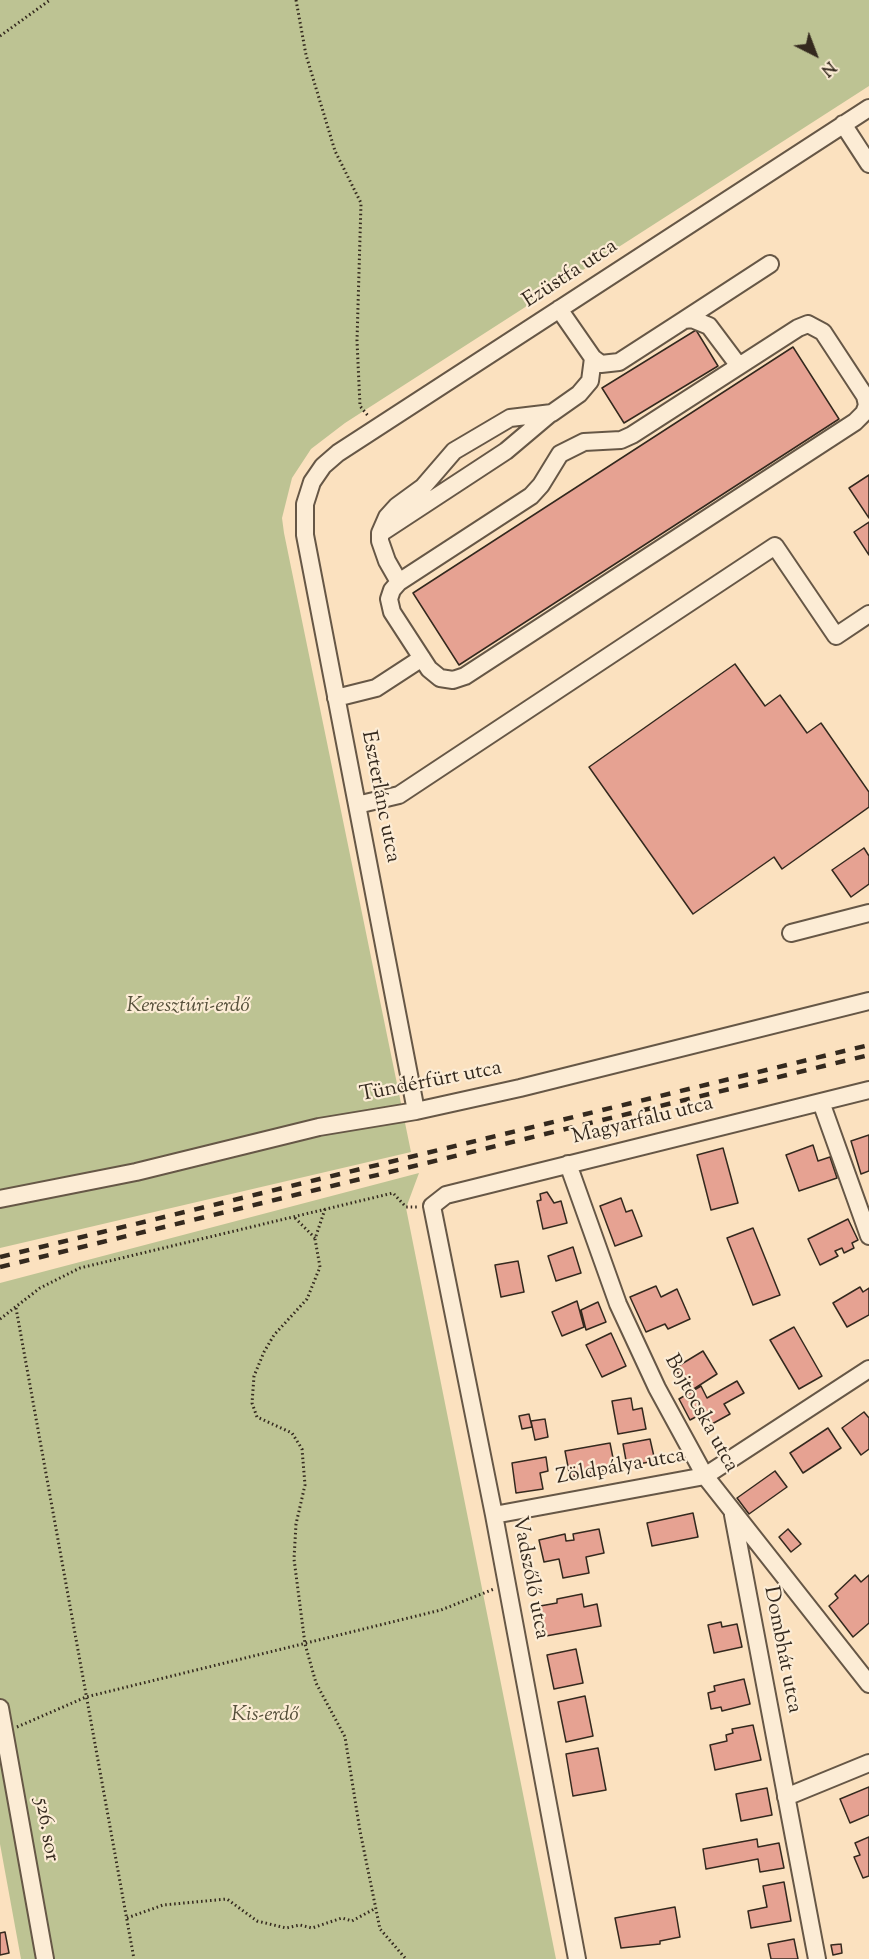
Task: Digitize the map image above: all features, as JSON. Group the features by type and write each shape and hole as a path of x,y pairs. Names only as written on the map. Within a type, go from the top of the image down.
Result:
{"street":[{"name":"Ezüstfa utca","path":"308,491 317,474 330,460 377,427 869,108"},
{"path":"843,124 869,164"},
{"path":"559,309 592,358 601,363 619,362 770,264"},
{"path":"684,320 692,319 709,326 739,366"},
{"path":"808,324 816,326 823,332 865,396 867,405 864,413 855,422 465,676 453,680 440,678 429,669 392,612 390,599 392,590 399,582 531,496 542,485 552,465 565,451 584,442 621,440 632,435 798,328 808,324"},
{"path":"380,533 506,451 579,394 590,381 592,358"},
{"path":"399,582 387,561 380,533 387,517 397,506 423,487 454,452 510,418 552,413"},
{"name":"Eszterlánc utca","path":"308,491 304,518 305,535 416,1111"},
{"path":"357,805 399,795 775,546 836,636 869,614"},
{"path":"336,698 376,688 422,658"},
{"path":"791,933 869,913"},
{"name":"Tündérfürt utca","path":"0,1199 136,1172 319,1127 416,1111 520,1088 869,1001"},
{"name":"Magyarfalu utca","path":"432,1206 446,1195 869,1090"},
{"path":"821,1102 869,1236"},
{"name":"Bojtocska utca","path":"568,1164 618,1304 657,1388 705,1476 869,1684"},
{"name":"Vadszőlő utca","path":"432,1206 494,1515 578,1959"},
{"name":"Zöldpálya utca","path":"494,1515 705,1476 869,1369"},
{"name":"Dombhát utca","path":"732,1511 817,1959"},
{"name":"526. sor","path":"0,1708 2,1733 45,1959"},
{"path":"786,1797 869,1763"}],"path":[{"path":"0,36 50,0"},
{"path":"296,0 306,55 335,150 361,203 357,341 360,406 377,427"},
{"path":"0,1319 40,1288 80,1268 393,1193 406,1208 432,1206"},
{"path":"326,1209 315,1239 320,1267 307,1299 274,1335 264,1352 254,1376 252,1403 257,1417 292,1433 302,1449 305,1485 296,1524 294,1559 305,1644 316,1683 345,1737 360,1831 380,1929 406,1959"},
{"path":"295,1218 315,1239"},
{"path":"16,1308 134,1959"},
{"path":"2,1733 86,1697 441,1610 507,1584"},
{"path":"126,1918 163,1905 227,1899 257,1921 286,1928 300,1925 312,1928 342,1918 352,1921 376,1908"}],"green space":[{"name":"Keresztúri-erdő","path":"0,0 869,0 869,86 345,423 311,449 292,478 282,518 284,533 411,1152 0,1248"},
{"name":"Kis-erdő","path":"419,1173 406,1208 556,1959 21,1959 0,1844 0,1283"}],"building":[{"path":"696,330 718,366 624,423 602,388"},
{"path":"793,347 839,419 459,665 413,593"},
{"path":"869,475 869,518 849,488"},
{"path":"869,522 869,555 854,532"},
{"path":"735,664 765,706 780,695 807,733 821,723 869,792 869,807 782,869 774,857 693,914 589,767"},
{"path":"864,848 869,856 869,884 851,897 832,870"},
{"path":"869,1135 869,1171 861,1174 851,1141"},
{"path":"813,1145 818,1161 830,1157 837,1178 799,1191 786,1155"},
{"path":"723,1148 738,1203 711,1210 697,1155"},
{"path":"547,1192 554,1203 561,1201 567,1223 543,1229 537,1201 541,1200 540,1194"},
{"path":"621,1198 626,1212 632,1210 642,1236 615,1246 600,1206"},
{"path":"848,1219 858,1240 852,1243 854,1248 844,1253 842,1248 835,1251 838,1256 820,1265 808,1239"},
{"path":"753,1228 780,1295 753,1305 727,1238"},
{"path":"573,1247 581,1273 556,1281 548,1256"},
{"path":"518,1261 524,1292 501,1297 495,1265"},
{"path":"656,1286 661,1297 677,1289 690,1319 668,1329 665,1324 646,1332 630,1297"},
{"path":"860,1287 863,1292 869,1288 869,1315 847,1327 833,1303"},
{"path":"577,1301 584,1327 562,1336 552,1312"},
{"path":"598,1302 606,1322 586,1330 581,1310"},
{"path":"794,1327 822,1376 799,1389 770,1340"},
{"path":"611,1333 626,1366 602,1377 586,1345"},
{"path":"703,1351 717,1374 689,1392 675,1368"},
{"path":"737,1381 744,1393 724,1404 730,1414 712,1424 705,1412 690,1420 679,1399 701,1386 707,1398"},
{"path":"631,1398 633,1410 642,1408 646,1429 618,1434 612,1401"},
{"path":"864,1412 869,1418 869,1449 861,1455 842,1428"},
{"path":"529,1414 532,1427 522,1429 519,1416"},
{"path":"545,1419 548,1437 535,1440 531,1421"},
{"path":"828,1428 841,1448 803,1473 790,1453"},
{"path":"650,1439 655,1461 627,1466 623,1444"},
{"path":"610,1443 615,1468 570,1477 565,1451"},
{"path":"546,1457 548,1471 540,1473 543,1489 516,1493 512,1463"},
{"path":"775,1471 787,1487 749,1514 737,1498"},
{"path":"693,1513 698,1537 652,1546 647,1523"},
{"path":"599,1529 604,1553 586,1557 589,1573 563,1578 559,1559 544,1562 539,1540 565,1534 566,1541 574,1540 573,1534"},
{"path":"788,1529 801,1544 791,1552 779,1537"},
{"path":"855,1575 861,1582 869,1575 869,1623 853,1637 829,1606 838,1598 835,1594"},
{"path":"582,1594 584,1607 597,1604 601,1626 546,1636 540,1606 557,1603 557,1599"},
{"path":"721,1622 722,1627 737,1624 742,1647 714,1653 708,1625"},
{"path":"576,1649 583,1683 554,1689 547,1655"},
{"path":"744,1679 750,1704 722,1711 721,1707 711,1709 708,1693 715,1691 714,1686"},
{"path":"585,1696 593,1736 566,1742 558,1702"},
{"path":"753,1725 761,1760 715,1770 710,1745 727,1741 726,1735 733,1733 732,1729"},
{"path":"598,1748 606,1790 573,1796 566,1754"},
{"path":"869,1787 869,1815 850,1823 840,1799"},
{"path":"767,1788 772,1815 741,1821 736,1794"},
{"path":"869,1837 869,1876 863,1878 854,1857 860,1855 855,1843"},
{"path":"757,1839 758,1847 779,1843 784,1868 760,1872 758,1859 706,1869 703,1849"},
{"path":"784,1882 791,1921 751,1928 748,1911 767,1907 763,1886"},
{"path":"675,1907 680,1937 660,1941 660,1944 621,1948 615,1918"},
{"path":"5,1932 9,1953 0,1955 0,1933"},
{"path":"794,1939 798,1959 771,1959 768,1944"},
{"path":"841,1944 842,1953 833,1955 831,1945"}],"railway":[{"path":"0,1257 869,1045"},
{"path":"0,1267 869,1055"}]}
